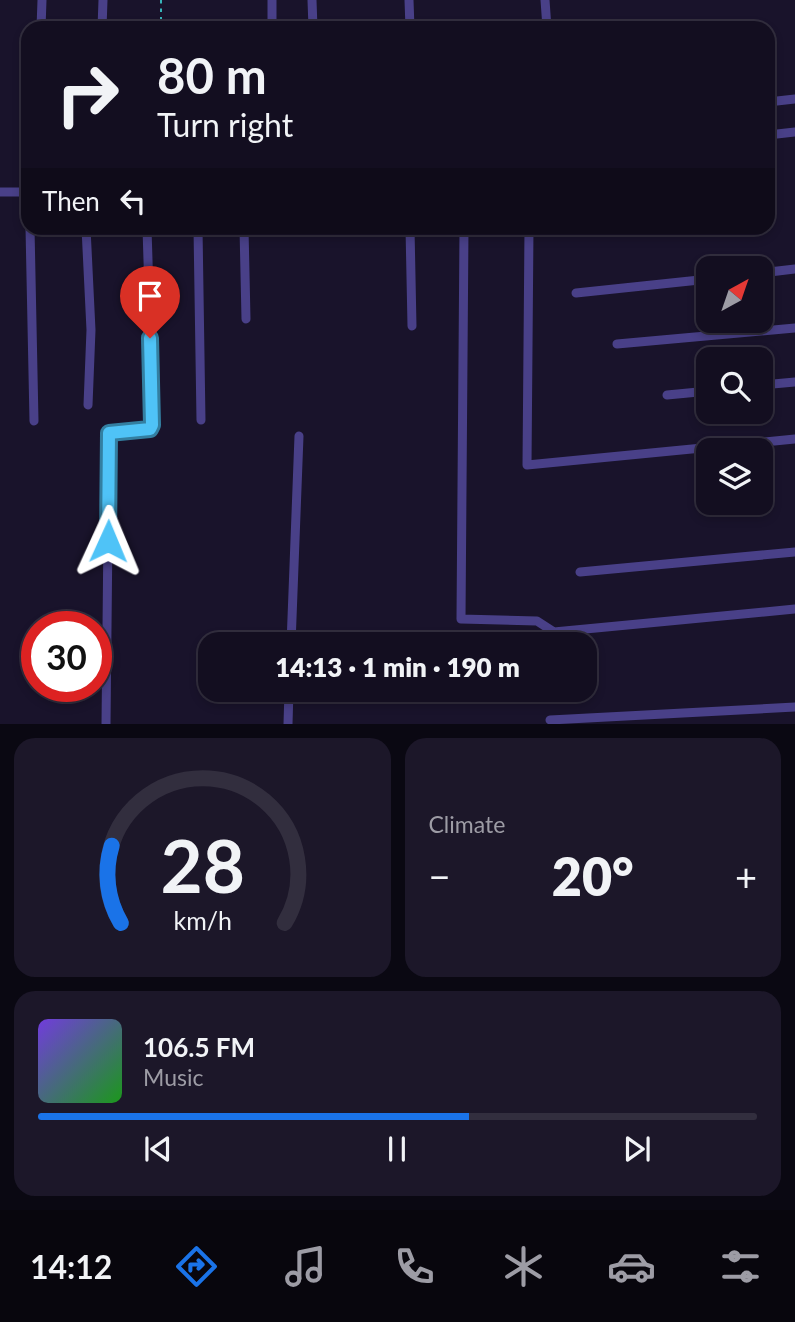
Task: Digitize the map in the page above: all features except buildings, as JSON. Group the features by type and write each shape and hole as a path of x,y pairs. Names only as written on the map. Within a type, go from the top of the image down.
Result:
{"street":[{"path":"41,21 42,0"},
{"path":"102,21 103,0"},
{"path":"272,0 272,21"},
{"path":"313,0 313,21"},
{"path":"409,0 410,21"},
{"path":"545,0 546,21"},
{"path":"775,101 795,99"},
{"path":"775,134 795,132"},
{"path":"0,192 21,192"},
{"path":"30,235 34,421"},
{"path":"86,235 91,330 88,405"},
{"path":"106,723 109,433 150,429 153,422 148,235"},
{"path":"198,235 201,420"},
{"path":"244,235 246,318"},
{"path":"410,235 412,326"},
{"path":"464,235 461,619 537,621 554,632 795,609"},
{"path":"529,235 527,466 795,439"},
{"path":"774,271 795,269"},
{"path":"576,293 696,280"},
{"path":"617,344 795,328"},
{"path":"773,384 795,382"},
{"path":"667,395 696,392"},
{"path":"291,632 299,436"},
{"path":"580,572 795,552"},
{"path":"288,723 289,702"},
{"path":"550,720 795,707"}],"path":[{"path":"161,0 161,21"}],"route":[{"path":"108,541 109,433 150,429 152,425 150,338"}]}
